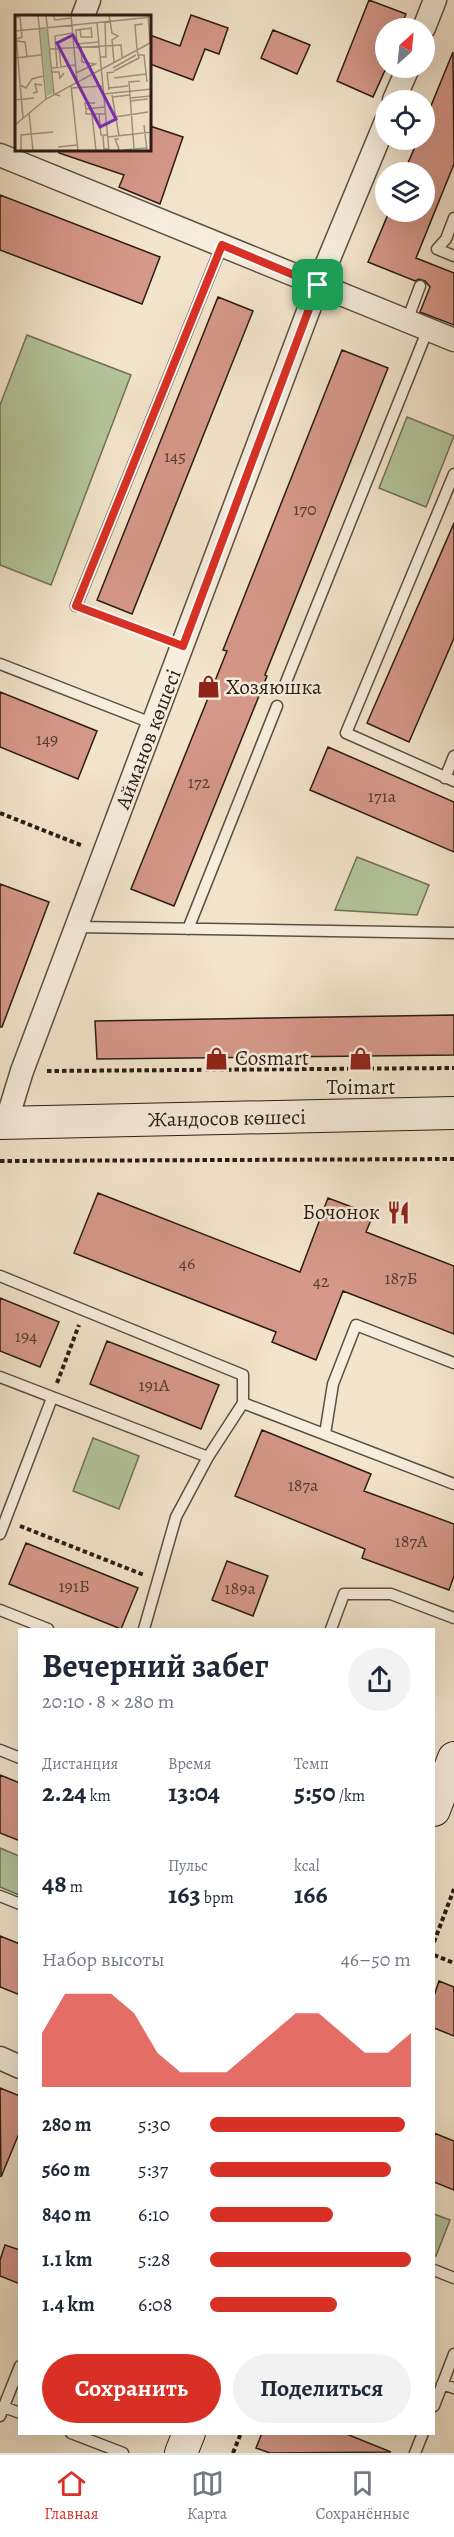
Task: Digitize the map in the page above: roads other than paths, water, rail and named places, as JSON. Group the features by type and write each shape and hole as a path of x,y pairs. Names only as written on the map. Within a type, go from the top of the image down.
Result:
{"main road":[{"name":"Жандосов көшесі","path":"3,1123 454,1113"},
{"path":"435,1807 454,1758"},
{"path":"181,2453 188,2435"}],"street":[{"path":"82,15 89,0"},
{"path":"428,18 435,0"},
{"name":"Айманов көшесі","path":"3,1123 318,285 375,148"},
{"path":"0,155 30,158 222,245 454,340"},
{"path":"0,2058 18,2066"}],"lane":[{"path":"454,218 446,239 437,249 454,256"},
{"path":"76,606 222,245"},
{"path":"407,321 420,286"},
{"path":"286,682 428,329"},
{"path":"454,474 346,733 450,779 454,756"},
{"path":"0,664 154,724"},
{"path":"188,929 277,706"},
{"path":"77,927 454,933"},
{"path":"0,1276 243,1375 243,1403 208,1457 176,1517 144,1628"},
{"path":"325,1434 333,1384 356,1325 454,1363"},
{"path":"0,1377 208,1457"},
{"path":"0,1534 52,1398"},
{"path":"243,1403 454,1484"},
{"path":"331,1628 344,1594 391,1594 454,1618"},
{"path":"0,1610 45,1628"},
{"path":"0,1750 18,1757"},
{"path":"0,1896 18,1903"},
{"path":"435,2270 454,2278"},
{"path":"435,2403 454,2354"},
{"path":"18,2371 2,2412 18,2413"},
{"path":"442,2384 454,2388"},
{"path":"76,2435 123,2453"},
{"path":"415,2453 422,2435"}],"place":[{"name":"Хозяюшка","path":"208,687"},
{"name":"Cosmart","path":"217,1058"},
{"name":"Toimart","path":"361,1059"},
{"name":"Бочонок","path":"398,1212"}]}
